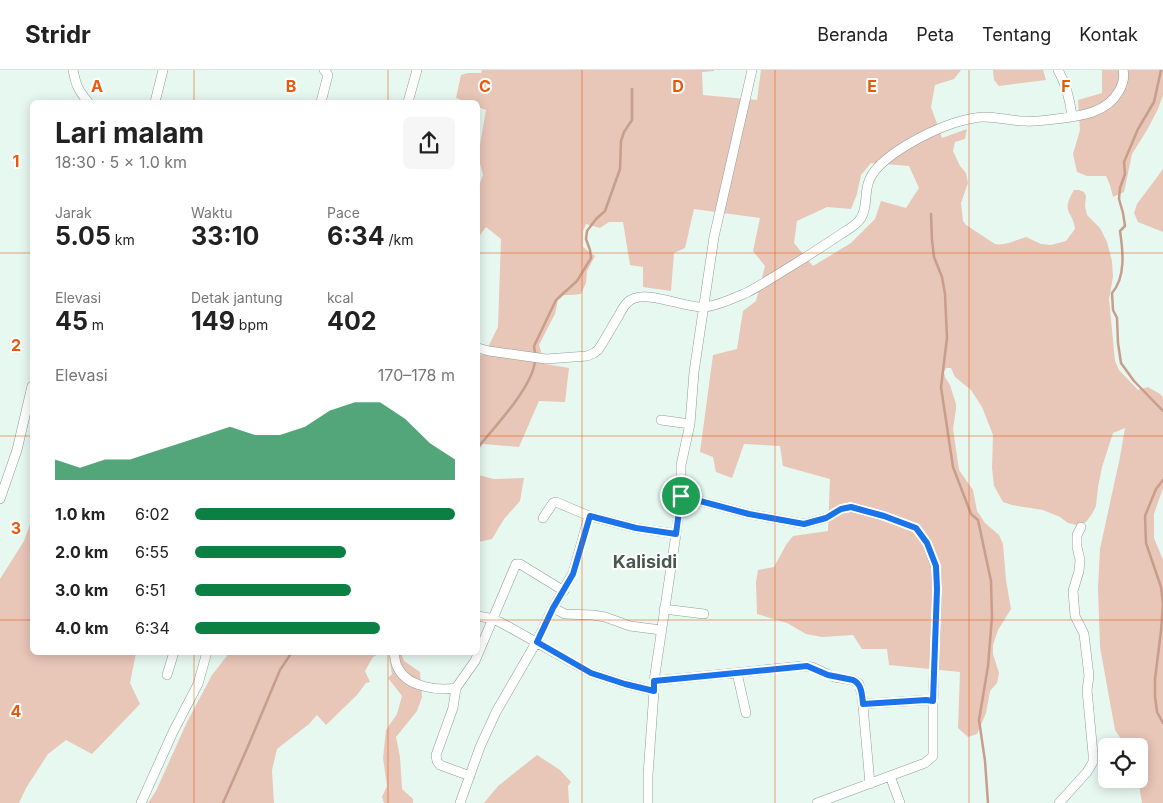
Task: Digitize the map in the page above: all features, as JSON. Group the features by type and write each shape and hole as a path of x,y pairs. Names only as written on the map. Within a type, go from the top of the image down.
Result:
{"street":[{"path":"73,70 76,86 86,100"},
{"path":"156,100 163,70"},
{"path":"322,100 328,75 324,70"},
{"path":"409,100 417,70"},
{"path":"648,803 654,686 681,496 681,465 690,424 694,372 714,237 752,70"},
{"path":"1058,70 1063,78 1070,101 1072,116"},
{"path":"480,349 546,359 587,356 594,353 601,345 624,306 633,298 655,298 704,307 725,302 748,292 829,243 856,224 864,212 866,187 869,179 881,164 914,141 953,124 976,118 1027,121 1088,114 1100,109 1114,99 1124,82 1123,70"},
{"path":"0,500 17,450 28,425 30,406"},
{"path":"660,420 690,424"},
{"path":"681,496 749,514 804,524 826,518 841,509 851,507 884,516 916,528 927,543 936,566 937,589 933,756 925,763 817,803"},
{"path":"543,518 553,502 556,502 590,516 636,528 676,534"},
{"path":"460,803 480,747 496,712 537,642 553,608 573,574 590,516"},
{"path":"1059,803 1087,772 1093,762 1087,690 1090,676 1084,634 1075,616 1074,591 1079,571 1080,560 1077,547 1081,527"},
{"path":"480,649 494,619 514,566 520,564 564,590"},
{"path":"553,608 565,614 593,615 605,617 630,626 661,630"},
{"path":"664,608 704,614"},
{"path":"480,616 494,619 591,673 625,684 654,686 737,673 807,666 828,675 853,680 857,682 860,688 863,704 870,784"},
{"path":"167,675 173,655"},
{"path":"141,803 173,732 198,684 206,655"},
{"path":"395,655 397,668 404,677 412,682 422,686 456,688"},
{"path":"470,776 440,765 436,758 453,708 456,688 477,655"},
{"path":"737,673 746,713"},
{"path":"863,704 933,701"},
{"path":"890,776 900,803"}],"shaded area":[{"path":"482,70 714,70 702,72 703,95 757,100 761,70 961,70 954,79 935,85 931,107 942,138 967,129 965,139 955,142 953,151 960,166 966,173 968,183 961,203 963,221 966,225 995,244 1007,243 1026,237 1041,244 1051,245 1066,241 1075,229 1068,211 1070,198 1074,190 1084,192 1087,215 1100,228 1107,242 1112,261 1113,277 1109,299 1115,361 1119,370 1138,390 1148,387 1163,397 1163,488 1154,514 1154,538 1163,560 1163,803 1142,803 1140,788 1148,788 1148,738 1120,738 1115,730 1100,647 1098,588 1100,549 1125,428 1113,433 1102,467 1096,506 1092,514 1086,522 1077,525 1068,523 1060,517 1043,510 1003,502 994,486 992,468 993,435 982,407 971,390 955,377 951,368 946,368 944,372 956,404 953,429 959,470 973,490 977,511 985,523 999,535 1003,544 1011,609 998,630 993,645 993,654 999,673 997,683 990,691 986,713 977,734 968,737 958,728 960,672 889,665 887,649 862,649 853,635 822,637 806,634 787,623 757,614 756,582 758,570 774,567 793,536 828,531 830,479 783,466 780,446 744,444 732,478 716,472 713,457 700,452 713,355 737,349 743,311 756,301 765,266 753,251 760,218 694,209 685,248 674,253 671,291 643,287 643,267 630,265 623,222 609,222 600,228 586,224 583,231 583,247 595,256 587,271 586,283 581,294 564,295 558,300 555,314 539,345 545,364 569,368 565,402 539,401 519,447 483,444 480,448 480,354 484,355 498,327 501,239 486,227 480,235 480,183 483,175 480,164 480,144 486,110 480,108 480,100 462,100 456,98 461,75 481,73","holes":["871,163 909,166 919,188 906,208 881,201 875,219 851,243 813,266 794,243 797,221 827,207 851,209 857,194 861,175"]},
{"path":"993,70 1043,70 1046,80 999,86 994,80"},
{"path":"1102,70 1163,70 1163,95 1158,109 1132,154 1124,192 1113,197 1106,176 1087,176 1077,172 1073,154 1080,130 1078,100 1102,93"},
{"path":"1163,169 1163,232 1138,222 1134,213 1137,204"},
{"path":"480,476 494,479 524,478 520,501 504,519 492,539 480,542"},
{"path":"30,524 30,655 136,655 130,683 140,704 92,754 66,740 48,754 26,788 19,803 0,803 0,579 24,541"},
{"path":"228,655 376,655 373,657 365,671 370,682 366,683 357,695 326,725 317,715 309,724 277,749 272,770 274,803 148,803 156,791 187,722 212,675"},
{"path":"402,655 404,661 420,672 422,697 417,711 396,737 400,757 402,789 413,799 413,803 384,803 382,797 387,786 383,758 386,730 397,714 402,696 388,678 392,674 389,657"},
{"path":"537,755 560,770 571,782 568,786 569,803 484,803 498,786"}],"waterway":[{"path":"1161,70 1154,102 1138,129 1124,162 1125,174 1120,188 1119,199 1125,226 1120,231 1122,264 1120,279 1112,293 1113,310 1117,318 1121,363 1134,381 1163,411"},
{"path":"535,354 534,346 556,300 577,281 591,258 586,239 587,231 605,211 620,169 621,141 624,132 632,120 632,89"},
{"path":"931,214 934,257 942,277 945,294 947,338 941,387 953,467 971,514 978,520 991,581 992,617 988,666 979,720 985,761 988,803"},
{"path":"480,445 521,393 533,370 535,360"},
{"path":"1163,480 1156,489 1145,516 1146,543 1161,587 1163,604 1155,679 1157,712 1163,723"},
{"path":"223,803 280,670 290,655"}],"district":[{"name":"Kalisidi","path":"645,561"}],"route":[{"path":"681,496 749,514 804,524 826,518 841,509 851,507 884,516 916,528 927,543 936,566 937,589 933,701 863,704 857,682 834,677 807,666 654,681 654,691 591,673 537,642 553,608 573,574 590,516 636,528 676,534 681,496"}]}
